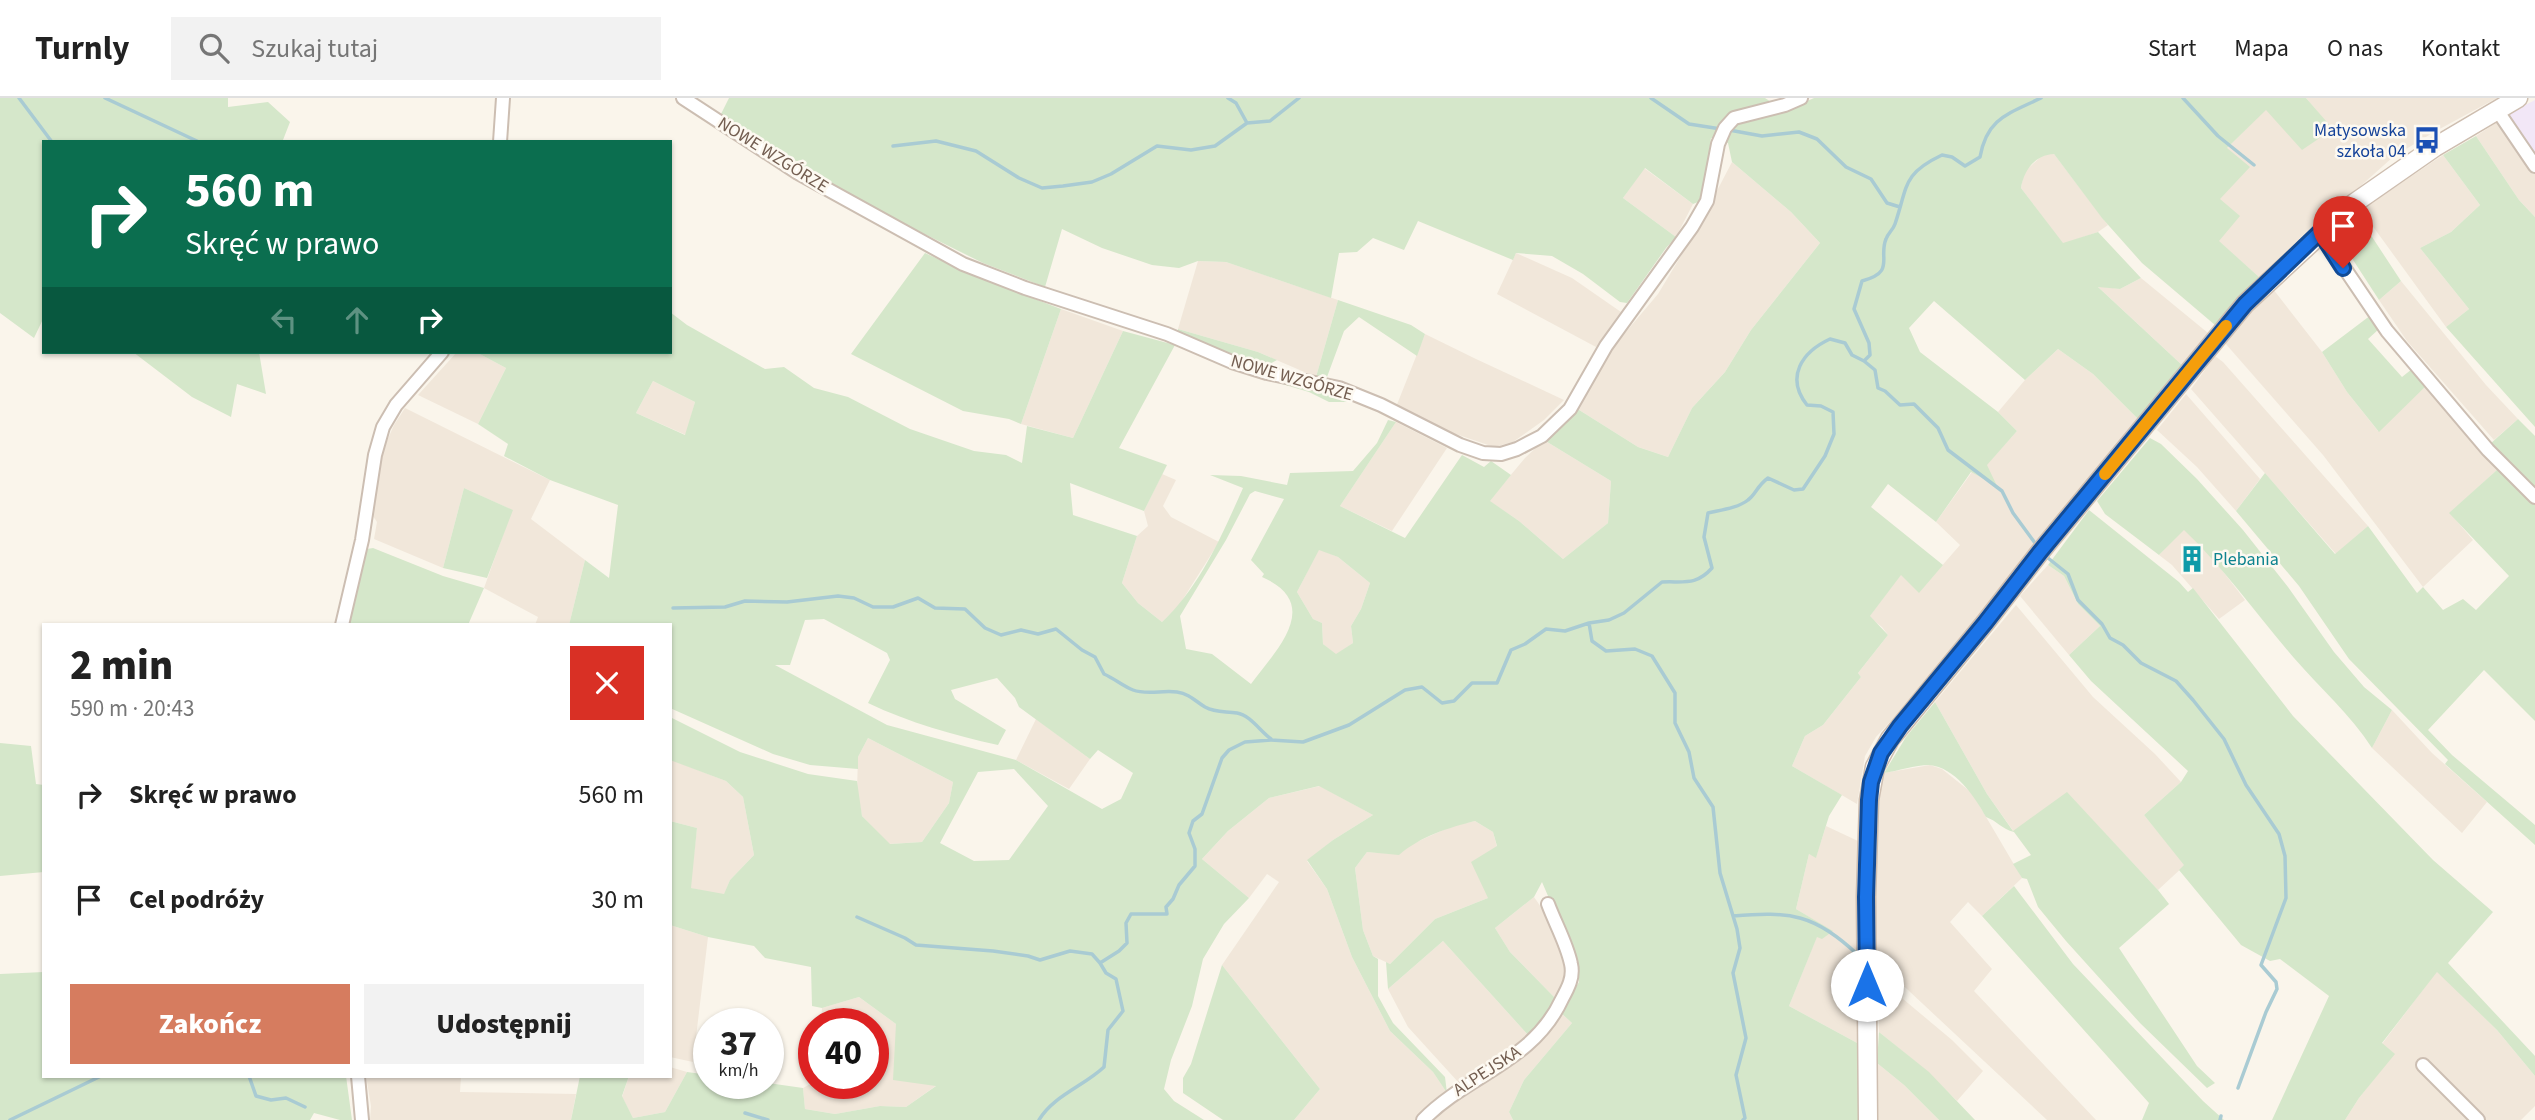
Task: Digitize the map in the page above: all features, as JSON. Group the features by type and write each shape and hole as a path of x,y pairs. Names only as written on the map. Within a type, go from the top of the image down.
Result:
{"street":[{"path":"500,140 503,98"},
{"name":"NOWE WZGÓRZE","path":"682,98 797,173 963,264 1025,288 1167,334 1232,362 1267,373 1339,388 1381,405 1460,445 1483,453 1501,454 1542,436 1570,409 1606,346 1692,227 1707,201 1718,144 1725,128 1734,118 1785,105 1801,98"},
{"path":"1868,1120 1868,821 1871,782 1881,753 2040,552 2245,304 2320,232 2388,178 2518,98"},
{"path":"2497,110 2535,166"},
{"path":"2320,232 2394,339 2488,450 2535,497"},
{"path":"342,623 360,550 375,455 383,428 396,405 440,354"},
{"name":"ALPEJSKA","path":"1423,1120 1453,1093 1515,1056 1555,1015 1571,980 1571,964 1548,904"},
{"path":"2423,1065 2478,1120"},
{"path":"358,1078 362,1120"}],"shaded area":[{"path":"2306,98 2497,98 2393,157 2259,277 2218,241 2239,216 2219,199 2226,149 2266,109 2332,129"},
{"path":"2535,100 2535,161 2506,115"},
{"path":"2499,121 2535,172 2535,217 2519,200 2476,136"},
{"path":"2044,154 2054,154 2108,225 2098,232 2063,244 2021,188 2024,172"},
{"path":"2443,155 2480,205 2451,232 2420,248 2469,309 2446,327 2361,210"},
{"path":"1732,162 1791,212 1820,243 1751,330 1725,372 1692,408 1668,457 1638,447 1576,408 1609,352 1658,294 1696,231"},
{"path":"1644,168 1693,204 1676,237 1623,198"},
{"path":"1516,253 1572,278 1621,312 1596,347 1497,294"},
{"path":"1198,261 1226,262 1338,300 1316,377 1258,352 1178,329"},
{"path":"2141,278 2208,333 2183,366 2097,286 2120,289"},
{"path":"2401,281 2486,385 2518,419 2494,440 2407,341 2379,300"},
{"path":"2273,289 2378,431 2428,384 2498,469 2450,513 2473,540 2423,587 2323,455 2225,343"},
{"path":"1061,309 1123,331 1073,438 1021,424"},
{"path":"1425,334 1564,400 1544,420 1513,442 1494,447 1447,431 1396,407"},
{"path":"2058,349 2093,374 2140,421 2032,546 1938,670 1876,737 1865,756 1857,804 1792,766 1805,736 1823,725 1861,677 1858,673 1888,635 1869,617 1901,574 1919,592 1960,545 1936,522 1972,472 1995,485 1986,465 2017,431 1998,412 2025,380"},
{"path":"455,354 480,354 506,368 478,424 418,395"},
{"path":"2215,356 2368,526 2336,554 2191,389"},
{"path":"653,381 695,402 686,435 636,413"},
{"path":"2186,394 2260,479 2236,511 2197,467 2157,430"},
{"path":"405,408 550,480 531,519 585,560 569,623 536,623 538,617 484,588 512,510 464,488 443,568 374,539 377,522 373,516 383,450"},
{"path":"1396,422 1447,448 1392,531 1340,506"},
{"path":"1544,440 1611,481 1608,523 1563,559 1519,521 1489,501"},
{"path":"1162,474 1176,480 1163,506 1171,517 1219,542 1178,607 1162,622 1138,603 1122,583 1137,536 1148,526 1144,511"},
{"path":"2184,529 2208,552 2245,600 2219,619 2172,565 2159,555"},
{"path":"1319,549 1338,557 1370,583 1361,609 1351,626 1353,643 1336,655 1323,644 1322,623 1313,619 1297,592"},
{"path":"2048,565 2064,576 2078,604 2100,626 2069,655 2020,596"},
{"path":"2016,605 2093,697 2181,782 2144,815 2185,865 2158,890 2067,793 2014,832 1987,794 1935,702"},
{"path":"2392,710 2432,753 2487,802 2462,833 2372,748"},
{"path":"1036,719 1090,759 1069,789 1016,760"},
{"path":"868,738 953,782 949,803 922,842 889,844 862,816 857,790 858,757"},
{"path":"672,760 726,781 743,797 754,855 730,880 724,895 690,888 697,828 672,822"},
{"path":"1930,765 1942,769 1972,793 2022,878 1982,916 1968,902 1950,922 1992,969 1974,991 2096,1120 2047,1120 1877,961 1875,860 1879,783 1884,773"},
{"path":"1320,786 1373,815 1333,840 1307,861 1327,889 1352,957 1390,1031 1433,1072 1447,1093 1416,1120 1294,1120 1320,1089 1222,965 1279,882 1267,874 1249,898 1202,859 1228,831 1269,798"},
{"path":"1475,821 1493,832 1497,847 1488,898 1435,919 1390,964 1373,956 1363,930 1355,868 1367,852 1399,854 1410,845 1452,826"},
{"path":"1826,826 1858,841 1859,1044 1789,1006 1817,936 1832,931 1796,909 1809,854 1816,857"},
{"path":"1534,897 1552,923 1567,958 1566,984 1556,999 1510,952 1495,928"},
{"path":"672,926 708,937 699,1008 693,1008 693,1062 672,1057"},
{"path":"1443,941 1529,1036 1497,1063 1459,1083 1408,1027 1388,989"},
{"path":"2437,971 2497,1030 2535,1076 2535,1106 2521,1120 2345,1120 2394,1054 2382,1044"},
{"path":"1878,978 1952,1040 1983,1071 1957,1101 1928,1072 1879,1032"},
{"path":"859,997 874,1008 822,1008"},
{"path":"1561,1013 1572,1023 1524,1080 1509,1112 1513,1120 1429,1120 1455,1096 1520,1060"},
{"path":"889,1019 896,1024 937,1085 906,1107 880,1106 835,1114 805,1109 804,1099 889,1099"},
{"path":"1877,1063 1904,1085 1939,1120 1877,1120"},
{"path":"672,1068 687,1072 665,1112 633,1118 622,1097 628,1078 672,1078"},
{"path":"366,1078 461,1078 460,1092 576,1094 571,1120 370,1120 371,1106"}],"green space":[{"path":"0,98 228,98 228,107 268,102 290,122 283,140 42,140 42,321 34,338 0,313"},
{"path":"729,98 1765,98 1785,111 1814,98 2306,98 2333,129 2302,150 2266,110 2227,148 2250,167 2220,199 2240,216 2219,241 2259,277 2215,325 2142,263 2102,218 2054,154 2036,160 2028,170 2021,188 2063,243 2098,232 2141,278 2120,289 2098,287 2183,366 2140,421 2093,374 2058,349 2025,380 1934,301 1909,328 1920,352 1998,412 2017,431 1987,465 1997,486 1971,472 1936,522 1888,484 1871,507 1943,565 1919,593 1901,575 1870,616 1888,635 1858,673 1861,677 1823,725 1805,736 1792,766 1842,795 1829,816 1816,858 1809,854 1796,909 1833,931 1822,939 1817,937 1789,1006 1859,1044 1861,1120 1513,1120 1509,1112 1524,1080 1572,1023 1561,1013 1579,982 1570,947 1542,882 1534,897 1495,928 1510,952 1556,999 1529,1036 1443,941 1388,989 1386,962 1390,964 1435,919 1488,898 1471,862 1497,846 1493,832 1475,821 1426,838 1399,855 1367,852 1355,868 1363,930 1373,956 1378,959 1378,996 1393,1023 1445,1077 1447,1093 1433,1072 1390,1031 1352,957 1327,889 1307,860 1373,815 1319,786 1269,798 1228,831 1202,859 1249,898 1224,924 1203,959 1192,1006 1171,1060 1164,1089 1174,1101 1204,1120 571,1120 580,1078 628,1078 622,1096 633,1118 665,1112 687,1072 693,1073 693,1099 784,1099 784,1085 798,1087 798,1099 804,1099 805,1109 835,1114 880,1106 906,1107 936,1086 893,1080 896,1024 889,1019 889,1008 874,1008 859,997 822,1008 812,1006 811,967 765,958 754,946 708,937 672,926 672,822 697,828 691,888 724,894 730,880 754,855 743,797 726,781 672,761 672,718 740,752 808,774 857,781 862,816 890,844 922,842 949,803 953,782 868,738 858,757 858,769 810,765 773,754 672,709 672,623 569,623 585,560 609,578 618,505 550,480 504,456 508,444 478,424 506,368 480,354 672,354 672,314 687,325 765,369 784,367 814,388 848,397 910,429 974,451 1006,455 1022,463 1027,426 1073,438 1123,331 1175,345 1119,448 1167,465 1144,511 1070,483 1073,515 1137,536 1122,583 1138,603 1162,622 1199,577 1243,488 1210,475 1241,476 1287,485 1290,473 1353,471 1377,443 1388,420 1396,422 1340,506 1405,538 1462,455 1484,467 1491,461 1511,475 1490,501 1519,521 1563,559 1608,523 1611,481 1544,440 1576,408 1638,447 1668,457 1692,408 1725,372 1751,330 1820,243 1791,212 1732,162 1728,143 1711,138 1703,200 1693,204 1645,168 1623,198 1676,237 1627,303 1620,302 1583,274 1552,256 1516,253 1513,260 1418,221 1404,250 1373,238 1357,252 1339,253 1331,298 1226,262 1198,261 1179,268 1152,265 1102,248 1062,229 1045,287 983,263 866,205 720,116","holes":["653,381 695,402 685,435 636,413","1255,491 1284,499 1251,560 1264,574 1262,577 1280,588 1290,600 1292,614 1282,642 1251,684 1212,654 1186,649 1180,616 1250,494","1319,550 1338,557 1370,583 1361,609 1351,626 1353,643 1336,654 1323,644 1322,623 1313,619 1297,592","824,619 887,653 890,660 868,703 932,728 998,745 1006,730 955,699 951,690 997,678 1015,698 1019,707 1090,759 1098,750 1133,773 1121,799 1102,809 1016,760 887,725 775,665 790,665 805,620","1014,769 1048,806 1009,860 974,861 940,843 978,772"]},
{"path":"2476,136 2519,200 2535,217 2535,427 2446,327 2469,309 2420,248 2451,232 2480,205 2443,155"},
{"path":"2357,214 2401,281 2379,300 2335,232 2346,230 2343,226"},
{"path":"925,253 975,276 1061,309 1021,424 1009,419 963,411 851,354"},
{"path":"1338,300 1411,325 1425,334 1417,356 1359,317 1344,331 1327,377 1316,377"},
{"path":"2371,315 2379,329 2368,339 2402,377 2412,369 2428,384 2379,432 2347,392 2322,352"},
{"path":"1178,329 1277,360 1266,366 1239,360 1178,335"},
{"path":"136,354 259,354 266,394 237,384 231,417 192,397"},
{"path":"1258,377 1334,391 1352,402 1329,402 1309,392"},
{"path":"2518,419 2535,436 2535,492 2490,444"},
{"path":"2150,438 2161,444 2197,479 2243,530 2334,652 2364,687 2392,710 2372,748 2227,576 2184,530 2159,555 2105,514 2097,501"},
{"path":"2498,469 2535,505 2535,721 2484,670 2428,730 2452,755 2535,825 2535,845 2445,764 2448,760 2349,659 2299,586 2236,511 2265,473 2335,554 2368,526 2417,593 2423,587 2443,610 2463,599 2476,610 2509,576 2449,513"},
{"path":"464,488 513,510 487,578 443,568"},
{"path":"2089,510 2188,592 2193,588 2293,716 2433,860 2493,912 2448,963 2535,1056 2535,1076 2497,1030 2437,972 2382,1043 2395,1054 2359,1098 2345,1120 2272,1120 2329,996 2280,959 2270,961 2241,945 2179,870 2184,865 2144,815 2181,782 2188,771 2091,681 2069,655 2100,626 2078,604 2064,576 2048,565"},
{"path":"373,548 443,576 484,588 469,623 349,623 367,549"},
{"path":"1935,702 1987,794 2013,831 2067,792 2169,904 2119,948 2197,1066 2215,1083 2207,1088 2140,1023 2066,941 2038,907 2027,879 2022,878 2013,864 2031,855 2014,832 1986,817 1970,792 1956,777 1929,765 1884,773 1906,737"},
{"path":"0,743 31,746 36,784 42,785 42,872 0,876"},
{"path":"2014,886 2073,964 2224,1120 2142,1120 2149,1103 1982,916"},
{"path":"1222,965 1320,1089 1294,1120 1223,1120 1183,1093 1183,1078 1191,1064"},
{"path":"42,972 42,1078 346,1078 352,1120 340,1120 314,1113 310,1120 0,1120 0,974"},
{"path":"1879,1032 1929,1072 1975,1120 1939,1120 1877,1063"}],"waterway":[{"path":"19,98 50,140"},
{"path":"105,98 195,140"},
{"path":"1228,98 1236,103 1247,123"},
{"path":"893,146 936,141 976,151 1019,178 1042,188 1063,186 1092,182 1111,174 1157,146 1191,150 1215,146 1247,123 1270,121 1299,98"},
{"path":"1651,98 1689,124 1721,129"},
{"path":"1039,1120 1052,1104 1104,1067 1108,1030 1123,1011 1116,979 1106,973 1100,963 1127,943 1126,923 1131,914 1167,914 1166,907 1195,866 1195,849 1189,833 1193,821 1202,814 1222,758 1229,750 1245,742 1303,742 1349,725 1405,690 1422,687 1442,703 1454,701 1472,683 1497,683 1511,650 1546,629 1565,631 1609,620 1624,613 1662,582 1695,580 1706,574 1712,568 1704,537 1708,513 1744,503 1768,478 1794,490 1803,489 1825,456 1834,434 1833,412 1821,406 1807,405 1797,385 1797,375 1805,358 1830,339 1845,343 1852,355 1864,361 1870,355 1869,343 1854,309 1862,281 1882,269 1886,239 1894,226 1908,182 1920,168 1942,155 1952,157 1965,166 1980,157 1983,144 1994,125 2009,113 2041,98"},
{"path":"2183,98 2218,136 2254,165"},
{"path":"1729,130 1762,136 1799,132 1817,139 1846,167 1871,179 1887,203 1900,207"},
{"path":"1864,361 1875,370 1878,388 1900,405 1914,404 1938,428 1948,450 2002,491 2013,513 2035,543"},
{"path":"2048,558 2068,574 2078,600 2102,624 2110,638 2123,645 2141,663 2176,681 2193,700 2224,739 2246,785 2279,834 2285,856 2286,898 2261,965 2276,982 2277,989 2238,1088"},
{"path":"673,608 725,607 745,601 787,602 838,596 854,598 873,607 893,607 918,598 935,608 965,609 985,628 1001,635 1021,630 1038,634 1056,629 1095,657 1104,674 1129,688 1143,692 1182,693 1209,709 1242,714 1271,739"},
{"path":"1589,623 1592,641 1606,651 1635,649 1652,656 1675,693 1675,723 1689,752 1694,778 1713,807 1720,873 1740,948 1733,973 1746,1038 1736,1075 1745,1118 1743,1120"},
{"path":"1733,916 1771,914 1801,918 1828,931 1858,955"},
{"path":"857,917 916,945 993,951 1040,960 1070,951 1092,954 1100,963"},
{"path":"10,1120 97,1078"},
{"path":"250,1078 256,1096 271,1100 286,1098 305,1107"},
{"path":"745,1113 768,1120"},
{"path":"2220,1120 2221,1116"}],"slow traffic":[{"path":"2105,474 2226,326"}],"place":[{"name":"Matysowska szkoła 04","path":"2427,140"},
{"name":"Plebania","path":"2192,559"}],"route":[{"path":"1867,985 1869,800 1875,767 1890,739 2245,304 2320,232 2343,268"}]}
